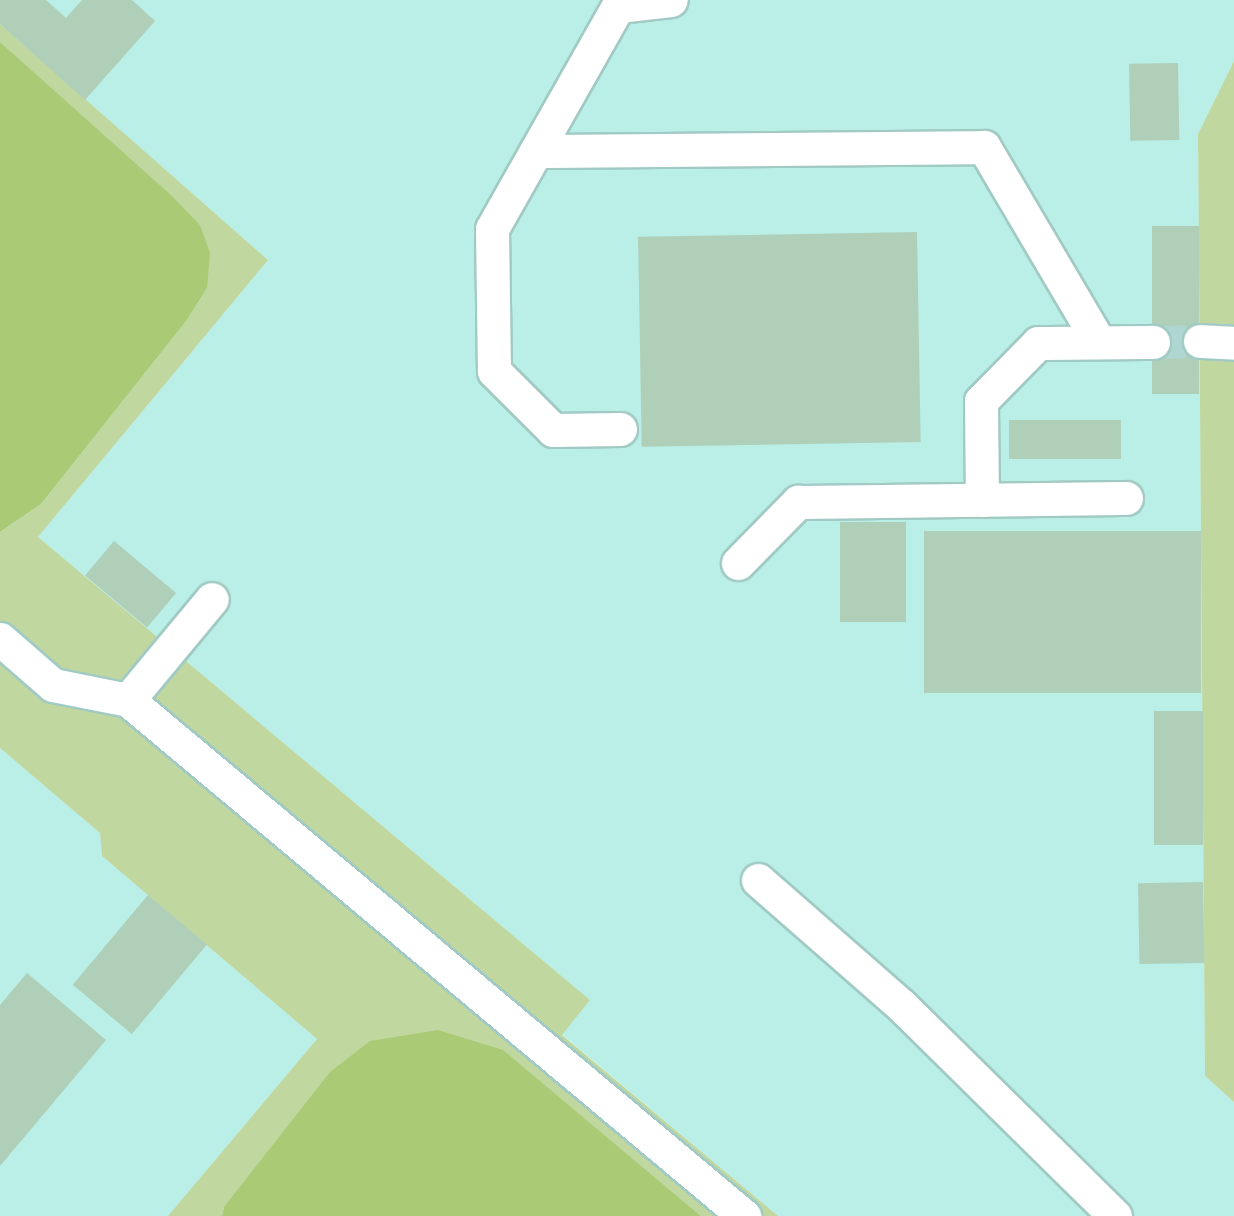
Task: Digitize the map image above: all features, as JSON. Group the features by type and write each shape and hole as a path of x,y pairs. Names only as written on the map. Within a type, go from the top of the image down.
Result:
{"lane":[{"path":"620,429 553,430 494,370 492,229 616,3 672,0"},
{"path":"536,151 984,147 1099,342"},
{"path":"1200,341 1234,343"},
{"path":"982,500 981,401 1038,343 1153,342"},
{"path":"738,563 798,502 1126,498"},
{"path":"128,700 212,599"},
{"path":"0,639 53,686 128,700 744,1216"},
{"path":"758,880 902,1006 1115,1216"}],"shaded area":[{"path":"0,0 1234,0 1234,61 1198,134 1205,1076 1234,1102 1234,1216 778,1216 562,1034 590,1000 38,537 268,260 0,24"},
{"path":"0,24 268,260 38,537 590,1000 562,1035 778,1216 701,1216 503,1051 224,1207 222,1216 168,1216 317,1039 102,856 100,833 0,748 0,532 41,504 187,320 207,288 200,225 0,42"},
{"path":"1234,61 1234,1102 1205,1076 1198,134"},
{"path":"0,748 100,833 102,856 317,1039 168,1216 0,1216"}],"green space":[{"path":"0,42 172,196 200,225 210,253 207,288 187,320 41,504 0,532"},
{"path":"438,1030 503,1050 701,1216 222,1216 224,1207 330,1072 370,1041"}],"building":[{"path":"0,0 46,0 66,18 82,0 132,0 155,21 85,100 0,24"},
{"path":"1178,63 1179,140 1130,141 1129,64"},
{"path":"1152,226 1199,226 1199,394 1152,394"},
{"path":"917,232 921,442 642,447 638,237"},
{"path":"1009,420 1121,420 1121,459 1009,459"},
{"path":"840,522 906,522 906,622 840,622"},
{"path":"924,531 1201,531 1201,693 924,693"},
{"path":"114,541 176,593 147,628 85,575"},
{"path":"1154,711 1203,711 1203,845 1154,845"},
{"path":"1203,882 1204,963 1139,964 1138,883"},
{"path":"148,895 207,944 132,1034 73,985"},
{"path":"27,973 106,1040 0,1166 0,1005"}],"tunnel":[{"path":"1153,342 1200,341"}]}
